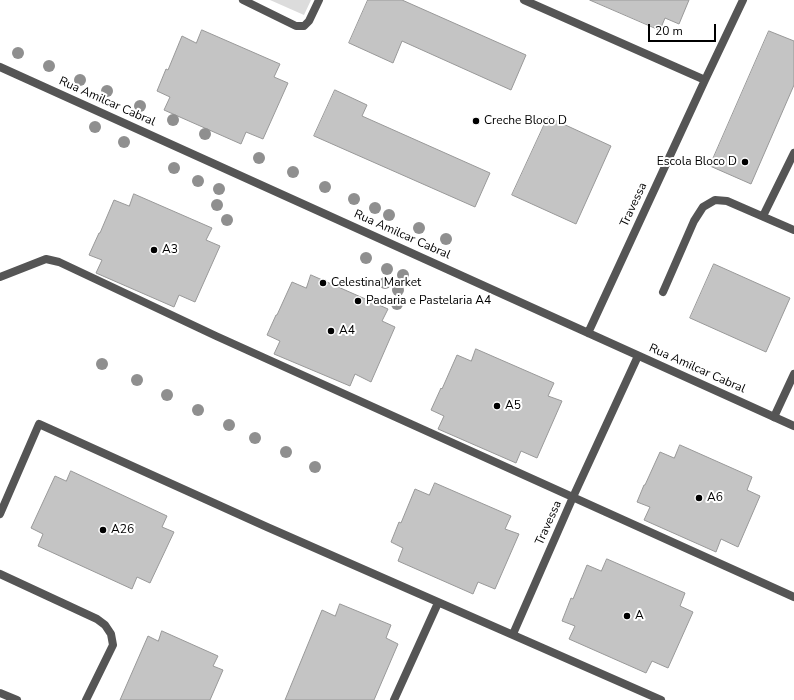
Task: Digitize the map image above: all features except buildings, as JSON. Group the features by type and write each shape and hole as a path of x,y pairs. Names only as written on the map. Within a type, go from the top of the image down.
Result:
{"street":[{"path":"243,0 296,26 304,26 309,21 319,0"},
{"path":"524,0 705,80"},
{"name":"Travessa","path":"588,333 743,0"},
{"name":"Rua Amilcar Cabral","path":"0,67 794,426"},
{"path":"763,216 794,153"},
{"path":"663,292 694,221 704,207 715,200 727,201 794,230"},
{"path":"0,277 46,260 59,262 230,342 794,597"},
{"name":"Travessa","path":"513,634 573,497 638,356"},
{"path":"774,417 794,374"},
{"path":"0,514 40,424 267,528 438,603 513,634 659,700"},
{"path":"0,574 97,619 105,625 111,634 113,645 86,700"},
{"path":"394,700 438,603"},
{"path":"0,693 17,700"}],"shaded area":[{"path":"270,0 311,0 304,15"}],"place":[{"name":"Creche Bloco D","path":"476,121"},
{"name":"Escola Bloco D","path":"745,162"},
{"name":"A3","path":"154,250"},
{"name":"Celestina Market","path":"323,283"},
{"name":"Padaria e Pastelaria A4","path":"358,301"},
{"name":"A4","path":"331,331"},
{"name":"A5","path":"497,406"},
{"name":"A6","path":"699,498"},
{"name":"A26","path":"103,530"},
{"name":"A","path":"627,616"}]}
